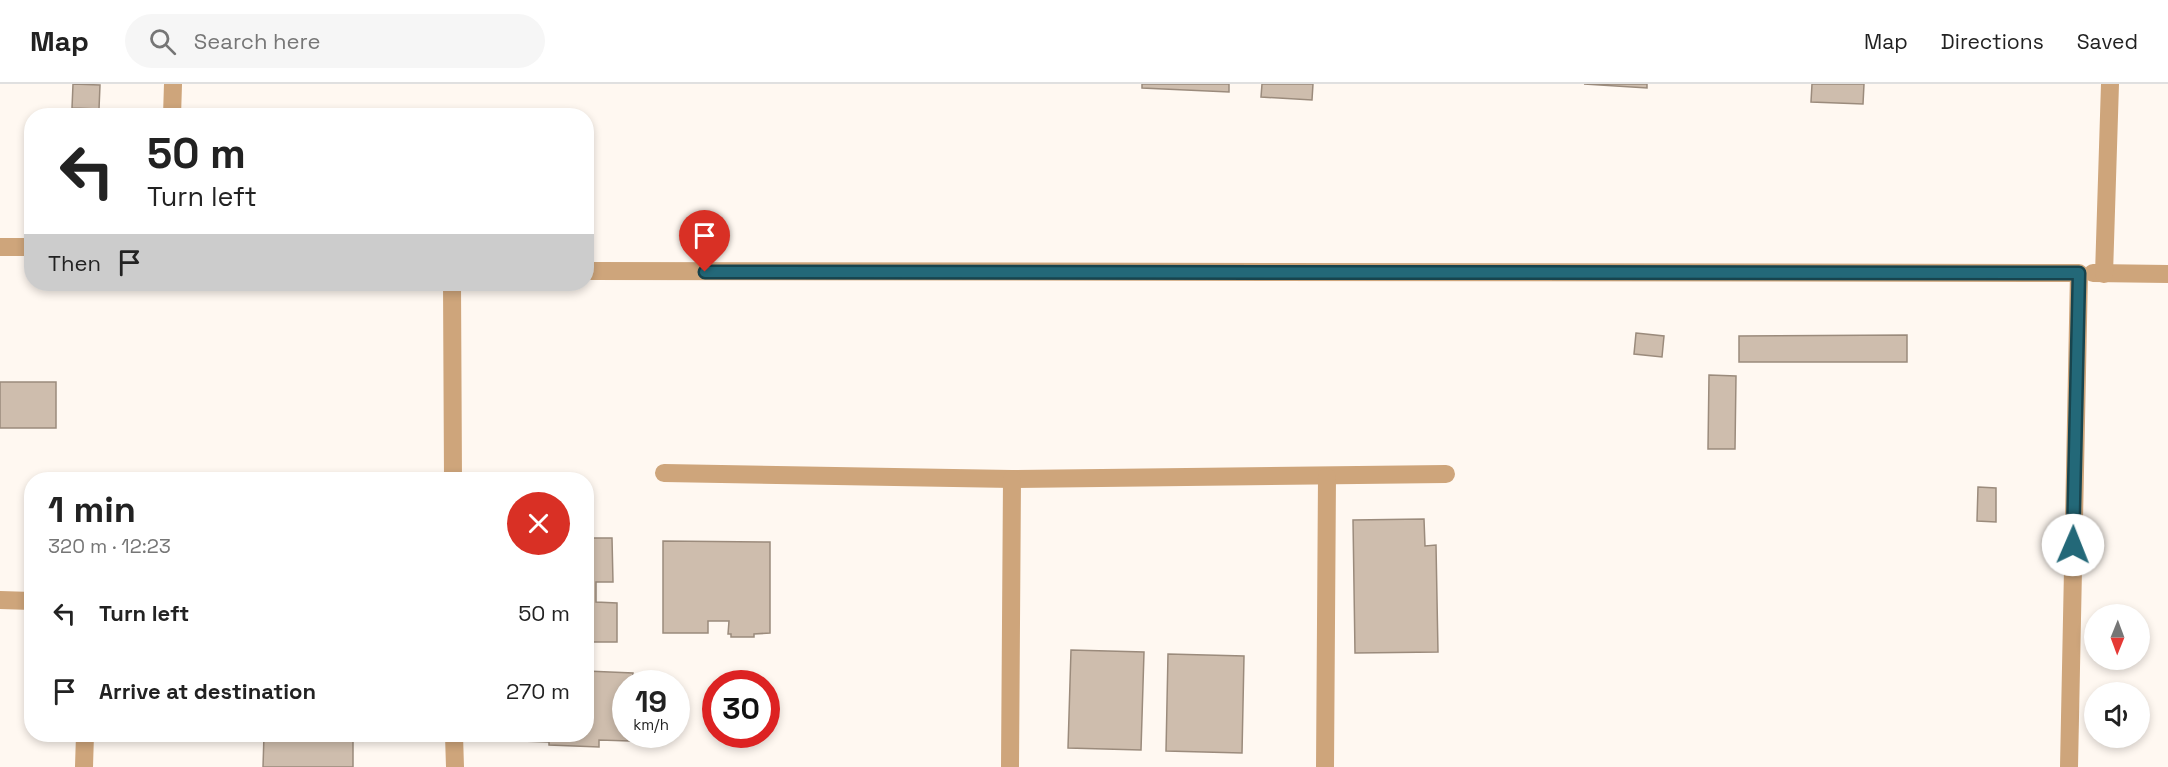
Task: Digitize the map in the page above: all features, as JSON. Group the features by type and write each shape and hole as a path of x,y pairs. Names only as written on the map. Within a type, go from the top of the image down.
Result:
{"street":[{"path":"172,108 173,84"},
{"path":"2104,274 2110,84"},
{"path":"0,246 24,247"},
{"path":"594,272 2168,274"},
{"path":"2069,767 2079,273"},
{"path":"452,291 453,472"},
{"path":"664,473 1012,479 1446,474"},
{"path":"1325,767 1327,477"},
{"path":"1010,767 1012,479"},
{"path":"0,600 24,601"},
{"path":"84,767 85,742"},
{"path":"455,742 457,767"}],"building":[{"path":"73,84 100,85 99,108 72,108"},
{"path":"1142,84 1229,84 1229,92 1142,88"},
{"path":"1262,84 1313,84 1312,100 1261,97"},
{"path":"1584,84 1647,84 1647,88"},
{"path":"1812,84 1864,84 1863,104 1811,102"},
{"path":"1636,333 1664,336 1662,357 1634,354"},
{"path":"1907,335 1907,362 1739,362 1739,336"},
{"path":"1709,375 1736,376 1735,449 1708,449"},
{"path":"0,382 56,382 56,428 0,428"},
{"path":"1978,487 1996,488 1996,522 1977,521"},
{"path":"1424,519 1425,546 1436,545 1438,652 1355,653 1353,520"},
{"path":"594,538 612,538 613,582 596,582 596,602 617,603 617,642 594,642"},
{"path":"663,541 770,542 770,633 754,634 754,637 731,637 731,634 728,634 729,621 708,621 708,633 663,633"},
{"path":"1071,650 1144,652 1141,750 1068,748"},
{"path":"1168,654 1244,656 1242,753 1166,751"},
{"path":"594,671 612,672 612,740 599,740 599,747 549,745 549,742 594,742"},
{"path":"264,742 353,742 353,767 263,767"}],"route":[{"path":"705,272 2079,273 2073,545"}]}
